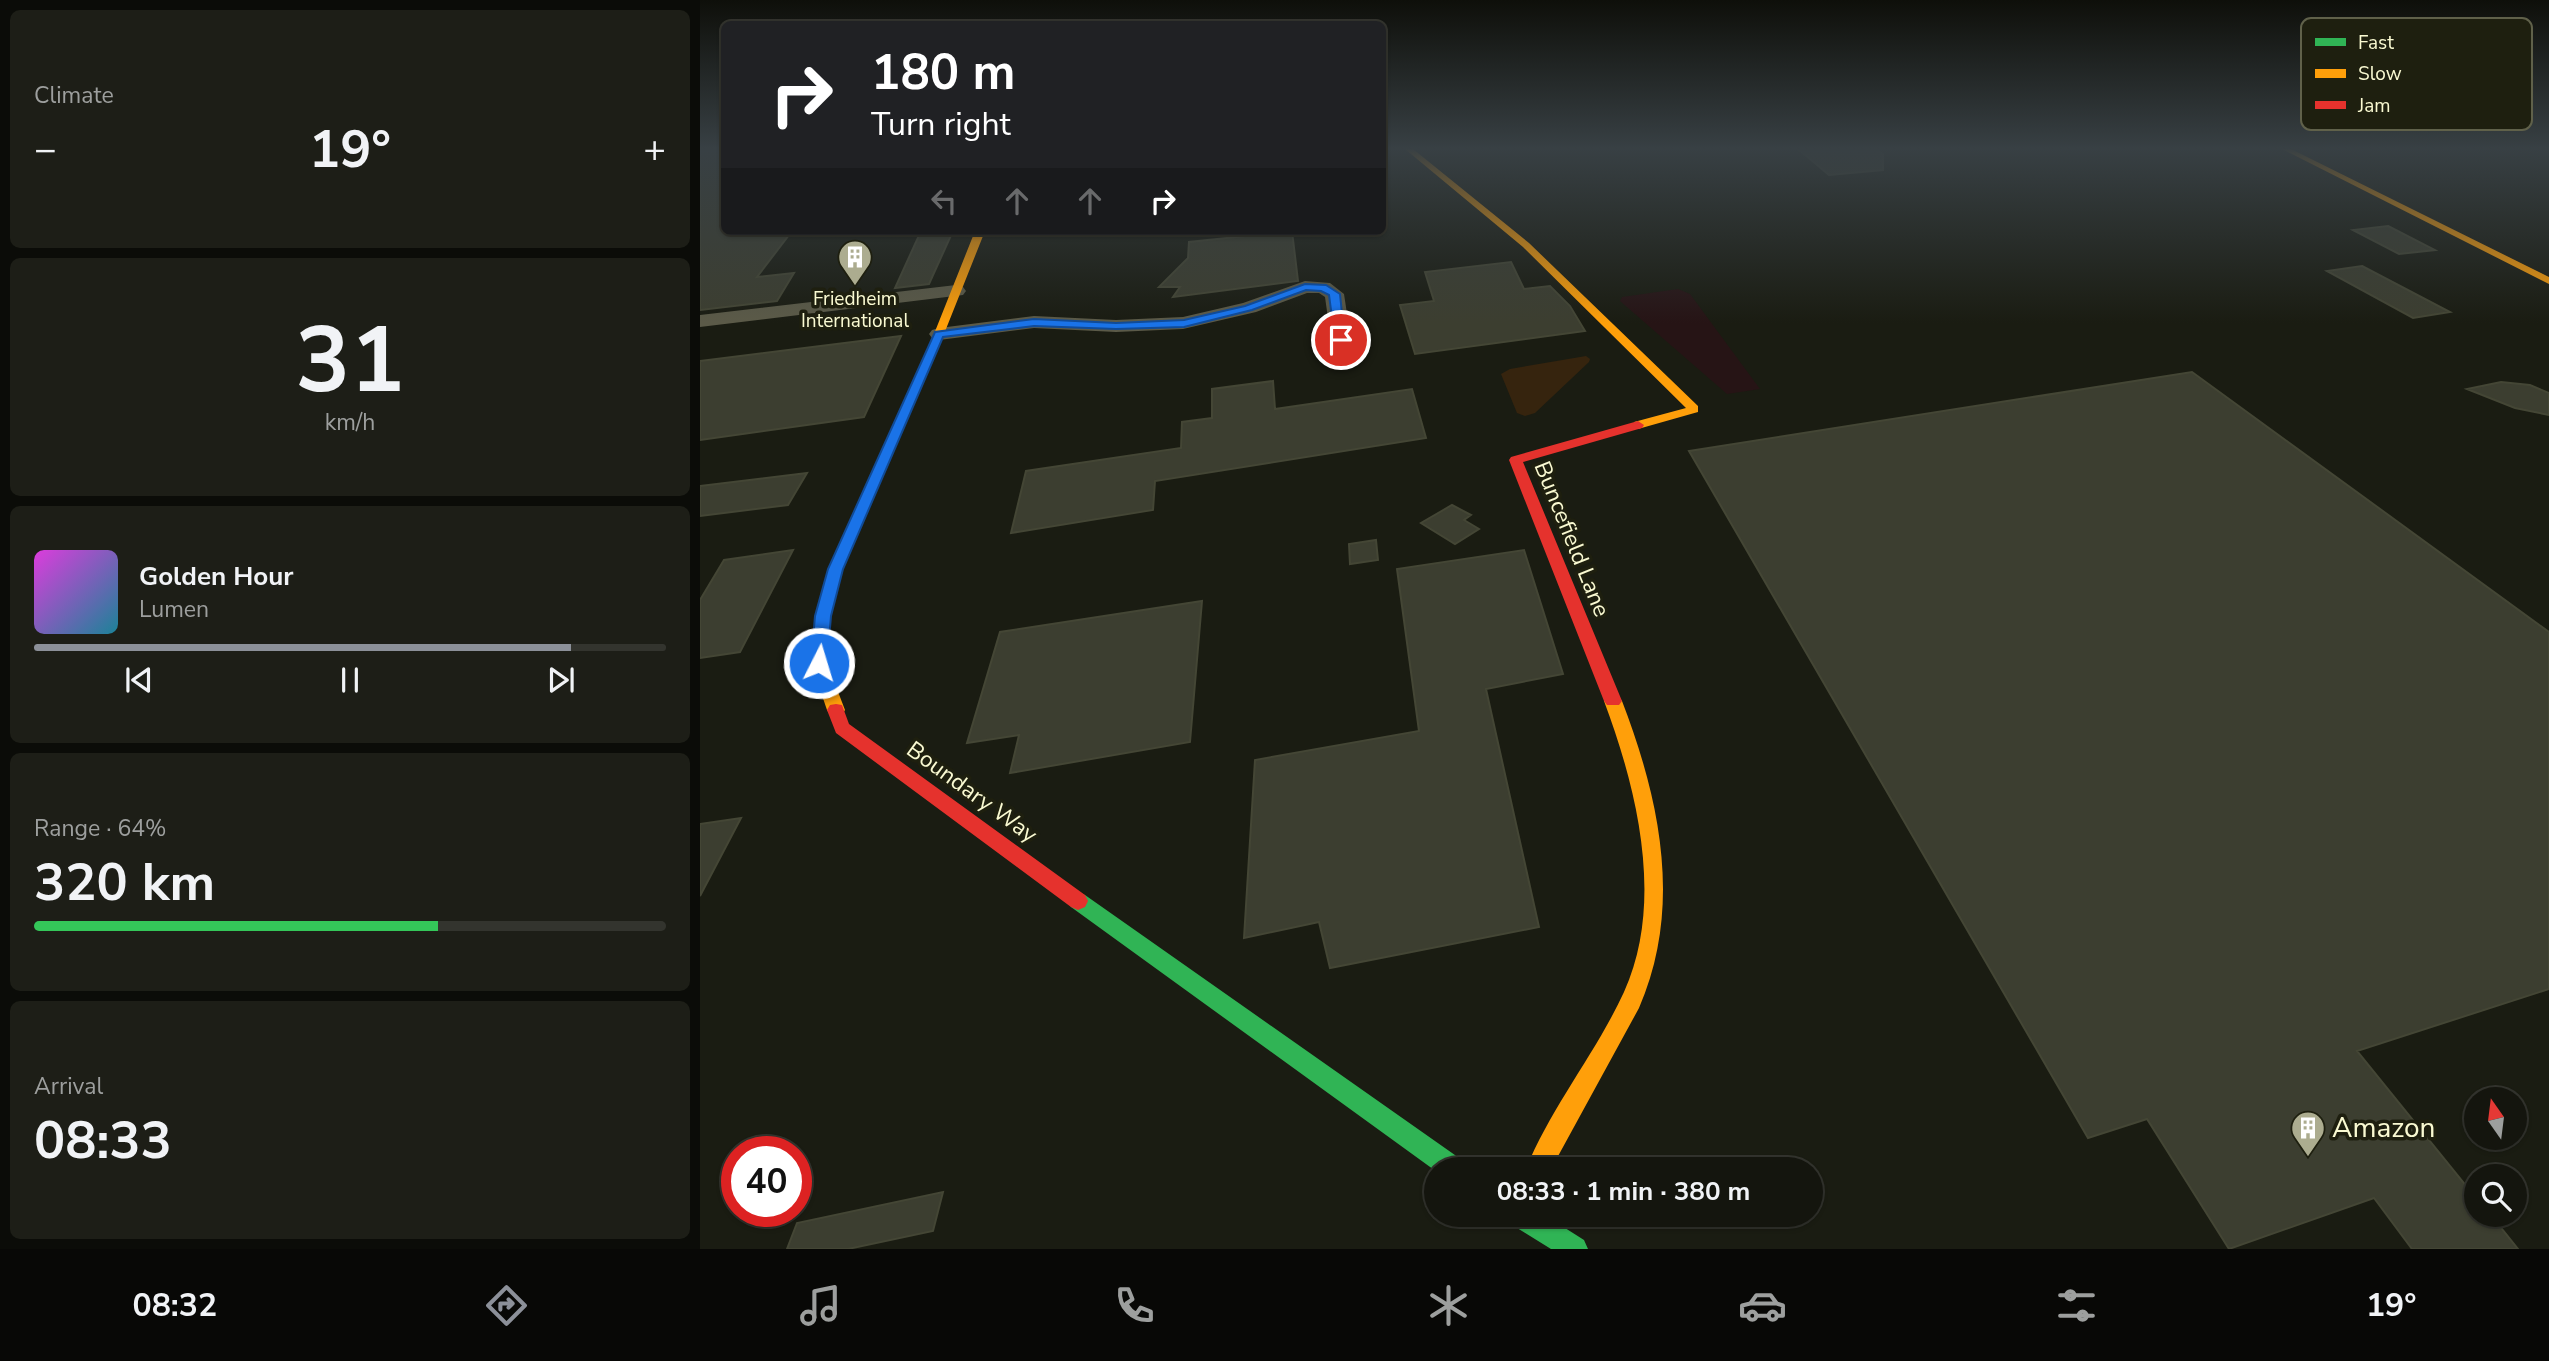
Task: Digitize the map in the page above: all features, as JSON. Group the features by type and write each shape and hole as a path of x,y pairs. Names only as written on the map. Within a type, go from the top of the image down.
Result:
{"street":[{"name":"Buncefield Lane","path":"1480,207 1526,245 1694,409 1516,460 1630,742 1655,861 1656,901 1648,947 1636,989 1545,1157"},
{"path":"2402,207 2549,281"},
{"name":"Boundary Way","path":"978,235 939,334 836,569 823,616 819,663 842,728 1170,969 1436,1157"},
{"path":"939,334 1034,323 1116,326 1184,323 1249,308 1305,287 1323,288 1334,294 1341,340"},
{"path":"700,321 956,291"},
{"path":"1539,1227 1575,1249"}],"shaded area":[{"path":"1678,289 1690,294 1760,389 1727,394 1620,301 1622,297"},
{"path":"1586,356 1590,359 1589,362 1535,413 1525,416 1517,413 1501,374 1510,369"}],"building":[{"path":"700,207 721,207 721,235 789,235 757,277 794,273 777,301 700,310"},
{"path":"2388,226 2435,250 2399,254 2353,230"},
{"path":"919,235 951,235 929,284 895,288"},
{"path":"1255,235 1292,235 1298,281 1173,297 1180,287 1159,287 1188,258 1189,242"},
{"path":"1511,262 1524,289 1550,286 1570,306 1585,331 1415,354 1400,305 1434,301 1425,272"},
{"path":"2362,266 2450,312 2413,318 2327,271"},
{"path":"901,336 864,417 700,440 700,361"},
{"path":"2192,372 2549,632 2549,989 2357,1051 2464,1183 2464,1227 2500,1227 2518,1249 2412,1249 2374,1198 2229,1249 2147,1119 2088,1138 1689,451"},
{"path":"1273,381 1275,409 1412,389 1426,438 1155,481 1153,510 1011,533 1026,471 1181,448 1182,422 1212,418 1212,389"},
{"path":"2501,382 2530,385 2549,393 2549,415 2515,408 2467,389"},
{"path":"807,473 788,505 700,516 700,486"},
{"path":"1452,505 1471,515 1464,520 1479,529 1455,544 1421,523"},
{"path":"1376,540 1378,560 1350,564 1349,544"},
{"path":"793,550 740,652 700,658 700,600 724,560"},
{"path":"1524,550 1563,674 1486,689 1539,927 1330,968 1319,922 1244,938 1255,760 1419,731 1397,569"},
{"path":"1202,601 1190,742 1010,773 1019,735 967,743 1000,632"},
{"path":"741,818 700,896 700,824"},
{"path":"943,1192 933,1231 848,1249 787,1249 795,1227 812,1227 812,1220"}],"traffic: fast":[{"path":"1078,901 1436,1157"},
{"path":"1539,1227 1575,1249"}],"traffic: slow":[{"path":"1480,207 1526,245 1694,409 1638,425"},
{"path":"2402,207 2549,281"},
{"path":"836,710 819,663 823,616 836,569 939,334 978,235"},
{"path":"1545,1157 1631,1001 1647,950 1653,914 1652,842 1646,806 1613,701"}],"traffic: jam":[{"path":"1613,701 1516,460 1638,425"},
{"path":"836,710 842,728 1078,901"}],"place":[{"name":"Friedheim International","path":"855,287"},
{"name":"Amazon","path":"2308,1158"}],"route":[{"path":"819,663 823,616 836,569 939,334 1034,323 1116,326 1184,323 1219,317 1305,287 1323,288 1334,294 1341,340"}]}
